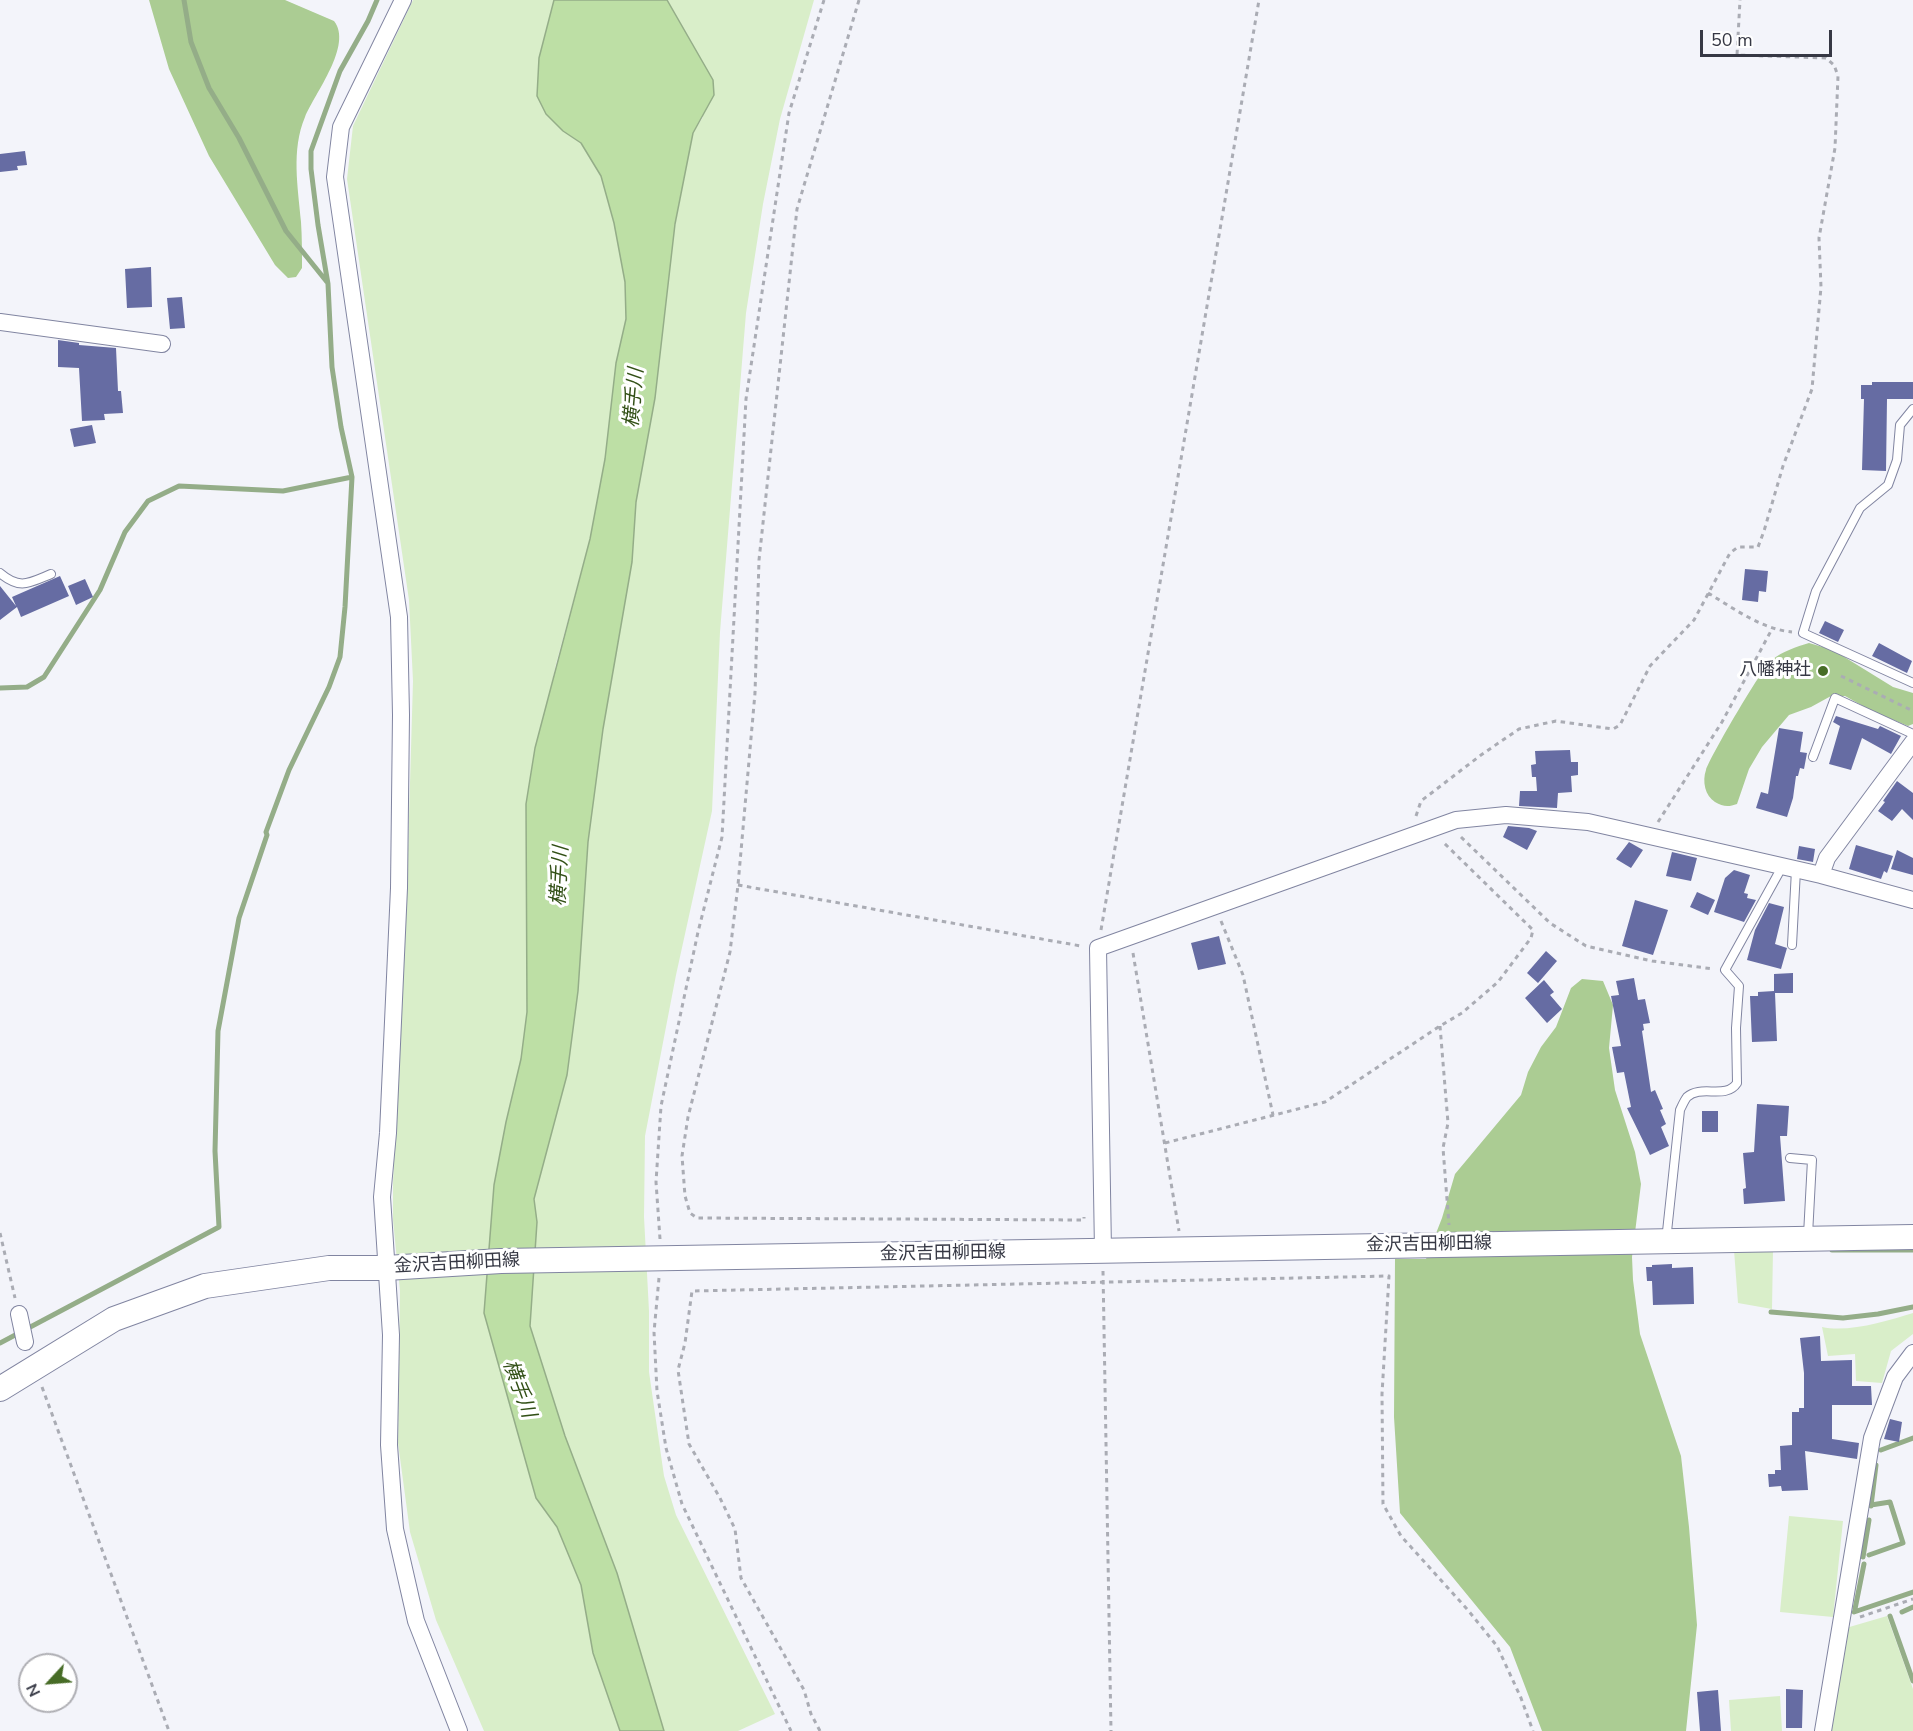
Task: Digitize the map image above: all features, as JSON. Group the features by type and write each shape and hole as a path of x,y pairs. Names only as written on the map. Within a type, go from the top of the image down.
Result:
{"main road":[{"name":"金沢吉田柳田線","path":"0,1389 114,1319 205,1286 329,1268 386,1268 501,1262 1913,1237"}],"street":[{"path":"403,0 341,128 335,177 399,617 401,715 399,888 388,1133 382,1197 391,1335 389,1445 395,1529 416,1621 459,1731"},
{"path":"0,322 162,344"},
{"path":"1821,874 1827,858 1913,742"},
{"path":"1103,1251 1098,948 1456,820 1506,814 1588,822 1789,869 1821,874 1913,900"},
{"path":"19,1314 25,1342"},
{"path":"1823,1731 1872,1438 1895,1377 1913,1353"}],"lane":[{"path":"1913,409 1900,425 1897,460 1888,485 1860,508 1816,591 1803,633 1913,683"},
{"path":"0,573 10,582 22,585 51,574"},
{"path":"1813,757 1835,698 1913,734"},
{"path":"1666,1241 1680,1110 1688,1096 1695,1093 1726,1091 1733,1089 1737,1083 1736,1028 1740,986 1725,970 1789,869"},
{"path":"1789,869 1792,945"},
{"path":"1790,1158 1812,1160 1808,1239"}],"path":[{"path":"791,1731 682,1504 666,1448 657,1391 654,1332 661,1260 656,1182 661,1106 698,932 722,837 746,399 789,113 824,0"},
{"path":"859,0 797,209 759,560 755,693 738,885 730,952 688,1117 682,1156 685,1196 690,1213 697,1218 1084,1220 1084,1209"},
{"path":"738,885 1098,948 1258,0"},
{"path":"1165,1143 1325,1102 1462,1013 1498,982 1531,938 1533,930 1430,830 1415,819 1421,801 1519,729 1556,721 1613,729 1620,725 1650,666 1694,620 1730,553 1738,547 1758,547 1783,466 1812,389 1821,287 1819,238 1835,148 1838,76 1834,65 1826,58 1737,55 1740,0"},
{"path":"1708,593 1763,626 1803,633"},
{"path":"1650,836 1722,722 1772,629"},
{"path":"1841,676 1913,711"},
{"path":"1447,824 1550,923 1586,946 1652,961 1725,970"},
{"path":"1215,907 1242,975 1273,1115"},
{"path":"1130,937 1183,1250"},
{"path":"1440,1026 1448,1123 1443,1148 1451,1245"},
{"path":"0,1233 19,1314"},
{"path":"1103,1251 1111,1731"},
{"path":"820,1731 811,1714 804,1689 741,1578 735,1529 689,1444 678,1370 685,1343 692,1291 1389,1276 1382,1394 1383,1504 1401,1536 1497,1646 1521,1698 1533,1731"},
{"path":"35,1367 170,1731"},
{"path":"1841,1623 1913,1599"}],"shaded area":[{"path":"149,0 285,0 334,21 339,31 336,56 305,117 298,142 297,169 302,268 296,277 288,278 275,265 209,156 169,69"},
{"path":"413,0 554,0 539,58 537,96 546,114 563,131 581,143 601,176 614,223 625,282 626,319 616,363 605,459 590,539 556,664 526,804 527,1012 521,1059 494,1185 484,1313 536,1498 557,1527 581,1585 593,1653 620,1731 484,1731 436,1620 410,1532 398,1443 400,1291 393,1220 393,1183 413,681 409,600 347,179 353,126"},
{"path":"667,0 814,0 780,119 763,204 746,313 720,632 712,811 676,975 645,1136 644,1217 649,1311 649,1372 664,1476 676,1515 775,1714 738,1731 664,1731 617,1573 565,1436 530,1326 537,1222 534,1199 567,1075 578,991 588,842 603,729 636,502 655,397 674,231 693,133 703,117 692,43"},
{"path":"1809,643 1833,650 1893,687 1913,693 1913,724 1908,726 1872,711 1845,696 1831,696 1789,715 1762,747 1749,769 1737,804 1726,806 1715,802 1707,792 1704,783 1705,774 1737,712 1772,660 1785,652"},
{"path":"1582,979 1603,981 1613,1005 1609,1048 1615,1090 1635,1152 1641,1184 1632,1257 1640,1334 1681,1456 1697,1625 1686,1731 1542,1731 1510,1647 1400,1513 1394,1417 1395,1259 1426,1259 1442,1218 1455,1174 1521,1095 1528,1072 1541,1047 1556,1027 1571,988"},
{"path":"1734,1250 1773,1250 1772,1309 1738,1303"},
{"path":"1913,1313 1913,1334 1891,1351 1882,1383 1856,1381 1855,1354 1828,1356 1822,1327 1855,1327 1880,1323"},
{"path":"1789,1516 1843,1521 1833,1617 1780,1612"},
{"path":"1887,1616 1913,1689 1913,1731 1829,1731 1846,1628"},
{"path":"1780,1696 1782,1731 1731,1731 1729,1700"}],"water":[{"name":"横手川","path":"554,0 667,0 713,80 714,95 693,133 675,224 655,398 636,502 632,562 603,729 588,842 578,991 567,1075 534,1199 537,1222 530,1326 565,1436 617,1573 664,1731 620,1731 593,1653 581,1585 557,1527 536,1498 484,1313 494,1185 521,1059 527,1012 526,804 535,748 590,539 605,459 616,363 626,319 625,282 614,223 601,176 581,143 563,131 546,114 537,96 539,58"}],"building":[{"path":"25,151 27,165 17,166 18,170 0,172 0,154"},
{"path":"151,267 152,307 127,308 125,269"},
{"path":"182,297 185,328 170,329 167,298"},
{"path":"58,340 79,343 79,345 116,348 118,391 121,391 123,413 104,414 105,420 82,421 79,368 58,367"},
{"path":"1872,382 1913,382 1913,399 1887,399 1886,471 1862,470 1864,399 1861,399 1861,385 1872,385"},
{"path":"92,425 96,443 74,447 70,429"},
{"path":"1745,569 1768,571 1766,592 1759,591 1758,602 1742,600"},
{"path":"60,576 69,596 21,617 17,607 0,620 0,586 16,606 12,597"},
{"path":"85,579 93,597 76,605 68,586"},
{"path":"1825,621 1844,630 1838,642 1819,633"},
{"path":"1879,643 1912,661 1907,673 1872,656"},
{"path":"1836,716 1878,729 1880,726 1901,736 1891,754 1862,738 1851,770 1829,764 1840,726 1833,722"},
{"path":"1779,728 1803,732 1800,752 1807,753 1804,769 1800,768 1796,776 1787,817 1756,808 1761,792 1768,794"},
{"path":"1570,750 1571,762 1578,762 1578,775 1571,776 1572,792 1558,793 1557,808 1519,806 1520,791 1537,791 1536,777 1532,777 1531,765 1536,764 1535,751"},
{"path":"1897,781 1913,793 1913,820 1902,809 1892,821 1878,811"},
{"path":"1508,826 1537,831 1527,850 1503,837"},
{"path":"1629,842 1643,850 1631,868 1616,859"},
{"path":"1856,845 1893,856 1887,873 1884,871 1881,879 1849,869"},
{"path":"1799,846 1815,849 1813,862 1797,859"},
{"path":"1897,850 1913,858 1913,875 1891,869"},
{"path":"1672,852 1697,858 1691,881 1666,876"},
{"path":"1734,870 1750,875 1744,893 1748,894 1747,898 1756,900 1744,922 1714,912 1725,878"},
{"path":"1697,892 1715,900 1708,915 1690,907"},
{"path":"1635,900 1668,910 1653,955 1622,946"},
{"path":"1769,903 1784,907 1775,944 1787,948 1781,969 1747,960 1755,930"},
{"path":"1219,936 1226,964 1198,970 1191,943"},
{"path":"1546,951 1557,961 1538,983 1527,973"},
{"path":"1793,973 1793,993 1775,993 1777,1041 1752,1042 1750,996 1758,996 1758,992 1774,991 1774,974"},
{"path":"1634,978 1638,1000 1645,999 1650,1023 1643,1024 1644,1030 1642,1031 1651,1092 1655,1090 1663,1109 1660,1110 1666,1124 1661,1127 1669,1146 1650,1155 1627,1108 1631,1107 1624,1072 1617,1073 1612,1047 1621,1046 1611,996 1619,995 1616,981"},
{"path":"1544,980 1554,992 1550,995 1562,1009 1547,1023 1525,998"},
{"path":"1757,1104 1789,1106 1787,1136 1780,1136 1785,1201 1744,1204 1743,1189 1746,1188 1743,1153 1754,1152"},
{"path":"1702,1111 1718,1111 1718,1132 1702,1132"},
{"path":"1672,1264 1672,1268 1693,1267 1694,1304 1653,1305 1652,1281 1647,1281 1646,1267"},
{"path":"1820,1336 1821,1361 1852,1360 1852,1386 1871,1386 1872,1405 1832,1405 1832,1439 1859,1443 1857,1459 1805,1451 1808,1490 1782,1491 1781,1486 1769,1487 1768,1474 1775,1474 1775,1470 1781,1470 1780,1446 1792,1445 1792,1412 1799,1412 1799,1408 1804,1408 1804,1373 1800,1338"},
{"path":"1890,1419 1902,1422 1899,1442 1884,1439"},
{"path":"1786,1689 1803,1690 1802,1728 1786,1728"},
{"path":"1718,1690 1721,1731 1700,1731 1697,1692"}],"waterway":[{"path":"184,0 191,42 209,88 239,138 286,231 327,282"},
{"path":"0,1343 219,1227 215,1151 218,1031 239,918 267,835 266,832 289,770 329,687 340,657 352,477 341,427 332,367 328,284 318,225 311,151 340,71 377,0"},
{"path":"0,688 27,687 44,677 100,590 125,532 148,501 179,486 283,491 352,477"},
{"path":"1832,1250 1913,1250"},
{"path":"1771,1312 1843,1318 1913,1307"},
{"path":"1881,1450 1913,1438"},
{"path":"1871,1506 1876,1465"},
{"path":"1869,1555 1903,1543 1890,1502 1871,1505"},
{"path":"1863,1557 1869,1520"},
{"path":"1855,1609 1864,1564"},
{"path":"1854,1612 1913,1592"},
{"path":"1902,1612 1913,1607"},
{"path":"1890,1616 1913,1681"}],"place":[{"name":"八幡神社","path":"1823,671"}]}
